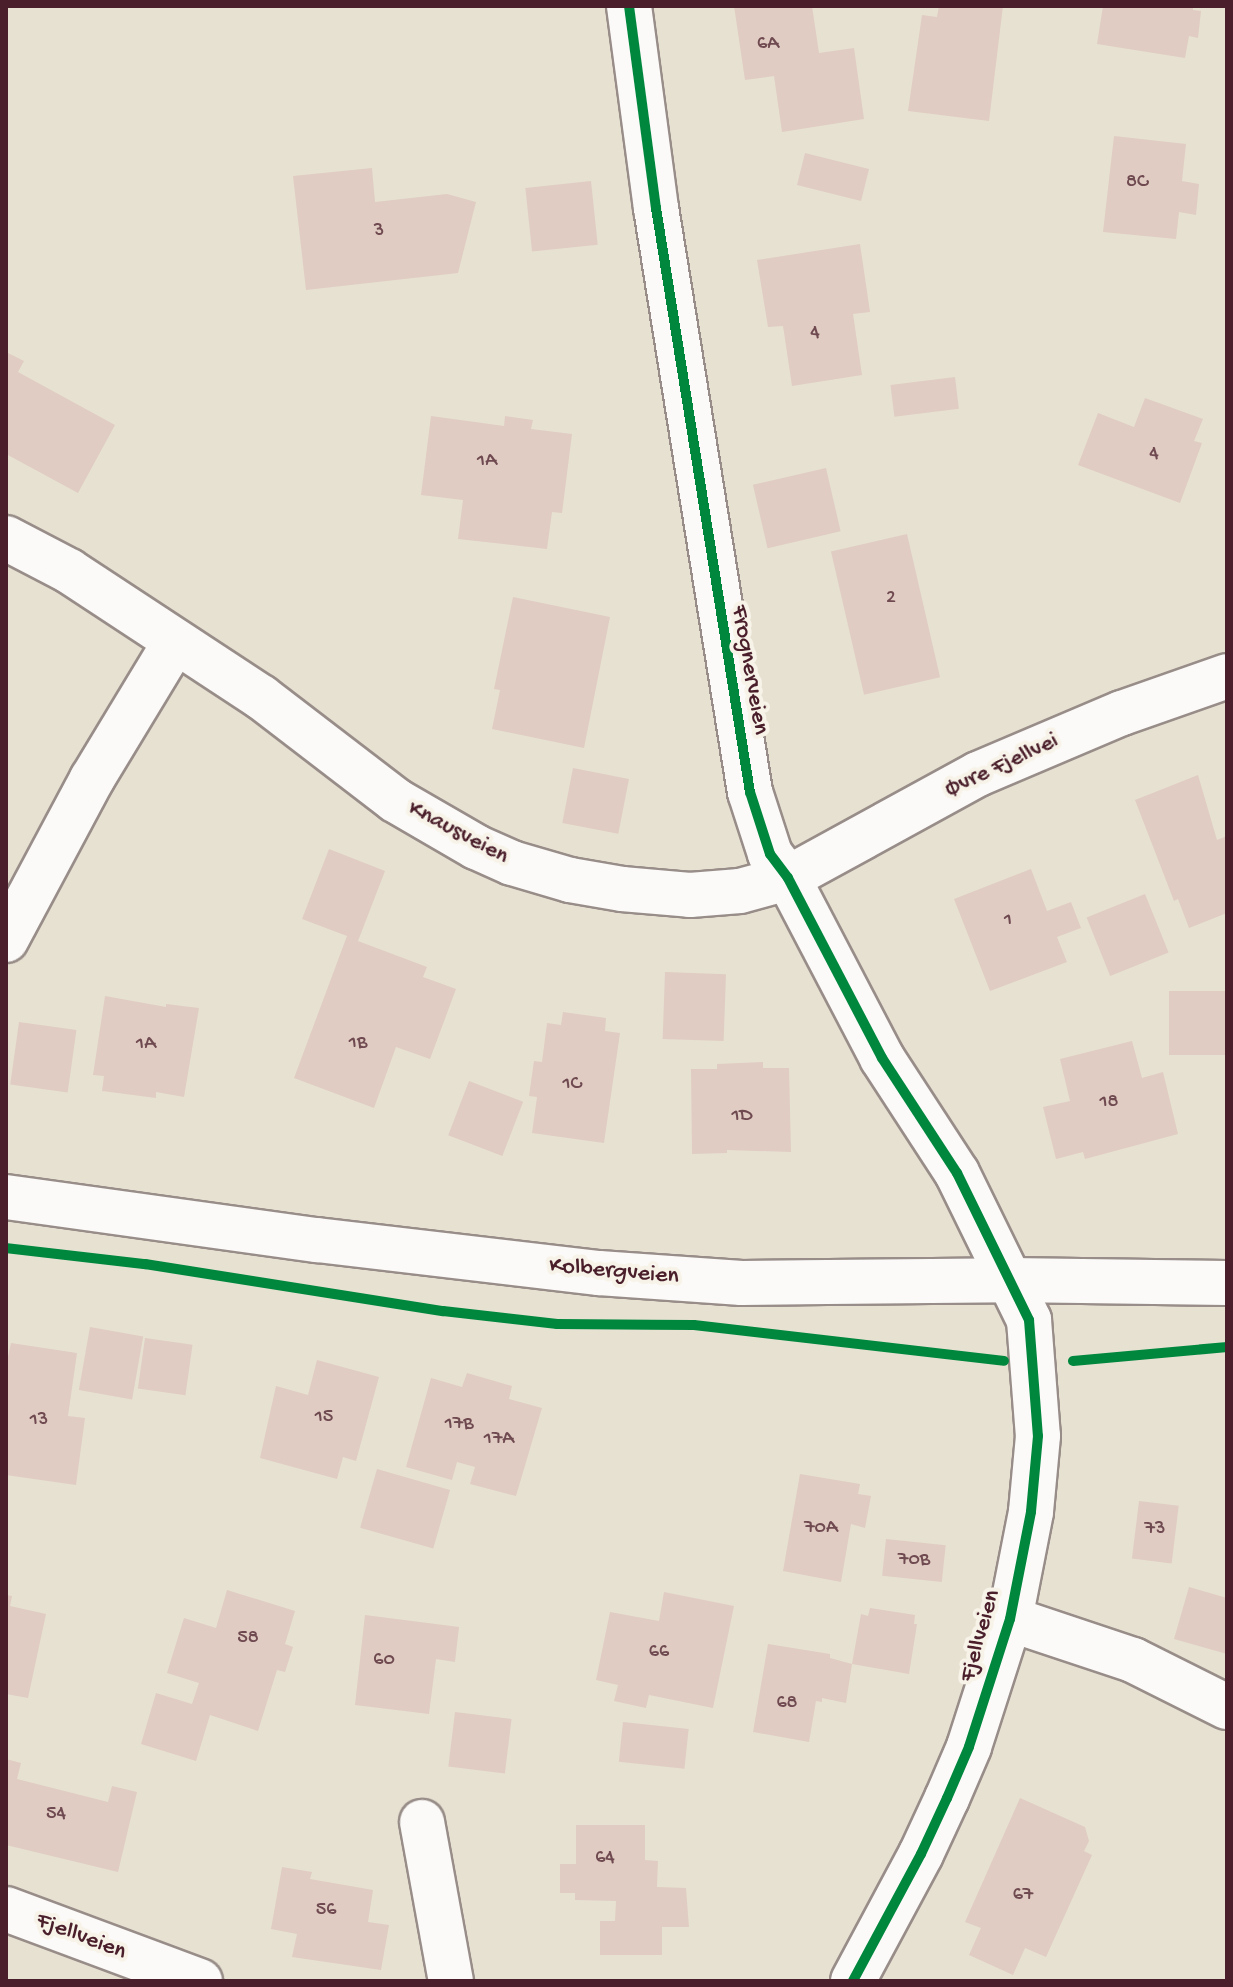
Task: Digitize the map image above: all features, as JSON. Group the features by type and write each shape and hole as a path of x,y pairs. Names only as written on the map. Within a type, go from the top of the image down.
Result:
{"street":[{"name":"Frognerveien","path":"629,6 661,239 750,792 770,854 788,878 882,1058 957,1173 1009,1280"},
{"name":"Knausveien","path":"6,538 69,571 261,697 395,800 476,847 512,863 583,882 690,895 740,891 788,878"},
{"path":"6,940 92,779 175,642"},
{"name":"Øvre Fjellvei","path":"788,878 978,774 1122,713 1227,676"},
{"name":"Kolbergveien","path":"6,1197 317,1240 599,1273 742,1283 1009,1280 1227,1283"},
{"name":"Fjellveien","path":"853,1981 921,1854 947,1798 969,1747 1010,1619 1031,1512 1038,1436 1029,1320 1009,1280"},
{"path":"1010,1619 1133,1660 1227,1707"},
{"path":"422,1822 451,1981"},
{"name":"Fjellveien","path":"6,1909 200,1981"}],"building":[{"path":"734,6 812,6 819,53 854,48 864,119 782,132 774,76 745,80"},
{"path":"939,6 1003,6 989,121 908,111 922,15 937,17"},
{"path":"1103,6 1193,6 1193,10 1201,11 1198,38 1189,36 1185,58 1097,44"},
{"path":"1114,136 1186,144 1182,181 1199,184 1196,215 1179,212 1176,239 1103,232"},
{"path":"805,153 869,169 861,201 797,185"},
{"path":"372,168 375,202 447,194 476,202 458,273 306,290 293,176"},
{"path":"591,181 598,245 532,252 525,188"},
{"path":"860,244 870,312 853,314 862,375 792,386 783,326 768,327 757,260"},
{"path":"6,352 24,361 18,372 115,425 78,493 6,454"},
{"path":"955,377 959,409 894,417 890,385"},
{"path":"1145,398 1203,419 1194,441 1202,443 1180,503 1078,465 1098,413 1134,427"},
{"path":"431,416 504,426 505,416 533,420 531,429 572,434 562,513 552,512 547,549 458,539 463,500 421,495"},
{"path":"826,468 841,531 768,548 753,485"},
{"path":"907,534 940,677 864,695 831,552"},
{"path":"513,597 610,617 584,748 492,729 500,690 494,689"},
{"path":"573,768 629,779 618,834 562,823"},
{"path":"1198,775 1217,840 1227,836 1227,913 1189,928 1178,899 1174,901 1135,800"},
{"path":"329,849 385,871 358,941 427,967 423,977 456,989 430,1059 396,1047 374,1108 294,1078 347,936 302,919"},
{"path":"1031,869 1047,911 1071,902 1081,928 1057,937 1067,962 990,991 954,899"},
{"path":"1145,894 1169,952 1110,976 1087,918"},
{"path":"665,972 726,974 724,1041 663,1039"},
{"path":"1169,991 1227,991 1227,1055 1169,1055"},
{"path":"105,996 166,1007 166,1004 199,1008 184,1097 156,1092 156,1098 102,1091 104,1076 93,1075"},
{"path":"563,1012 606,1018 605,1031 620,1033 604,1143 532,1133 537,1097 529,1096 534,1061 542,1062 547,1023 561,1025"},
{"path":"19,1022 76,1030 68,1092 10,1084"},
{"path":"1132,1041 1142,1078 1163,1072 1178,1134 1085,1159 1083,1152 1056,1159 1043,1107 1070,1101 1060,1059"},
{"path":"763,1062 763,1068 789,1068 791,1152 727,1150 727,1153 692,1154 691,1069 717,1069 717,1064"},
{"path":"469,1081 523,1102 502,1156 448,1135"},
{"path":"90,1327 143,1336 132,1399 79,1390"},
{"path":"145,1338 193,1345 185,1395 138,1389"},
{"path":"11,1343 77,1353 68,1416 85,1418 76,1485 6,1475 6,1366"},
{"path":"317,1360 379,1377 356,1461 343,1457 337,1479 260,1458 276,1386 308,1395"},
{"path":"467,1373 512,1386 509,1399 542,1408 516,1496 470,1484 475,1467 457,1462 452,1480 406,1467 431,1378 462,1387"},
{"path":"377,1469 450,1490 433,1549 360,1528"},
{"path":"800,1474 860,1484 858,1494 871,1496 865,1528 851,1524 841,1582 783,1571"},
{"path":"1139,1501 1179,1506 1172,1563 1132,1559"},
{"path":"886,1539 946,1545 942,1582 882,1576"},
{"path":"1189,1587 1227,1598 1227,1654 1174,1639"},
{"path":"227,1590 295,1611 285,1644 293,1647 285,1672 277,1670 258,1731 210,1715 196,1761 141,1744 156,1693 192,1704 199,1683 167,1673 184,1618 216,1628"},
{"path":"664,1592 734,1606 713,1708 649,1695 646,1708 614,1701 618,1685 596,1680 610,1612 659,1621"},
{"path":"6,1595 12,1596 10,1606 46,1614 28,1698 6,1694"},
{"path":"870,1608 915,1615 914,1624 917,1624 909,1674 852,1664 861,1614 868,1616"},
{"path":"365,1615 459,1627 455,1662 436,1659 429,1714 355,1705"},
{"path":"768,1644 830,1654 830,1658 852,1664 846,1703 822,1698 822,1702 816,1701 809,1742 753,1732"},
{"path":"455,1712 512,1719 505,1774 448,1767"},
{"path":"623,1722 689,1729 684,1769 619,1762"},
{"path":"6,1759 21,1763 17,1779 108,1802 112,1786 137,1792 118,1872 6,1845"},
{"path":"1020,1798 1085,1827 1089,1841 1084,1851 1092,1855 1046,1957 1025,1948 1013,1975 969,1955 981,1928 965,1922"},
{"path":"576,1825 645,1825 645,1860 658,1861 657,1887 686,1888 689,1927 662,1927 662,1955 600,1955 600,1921 615,1921 616,1901 575,1900 575,1893 560,1893 560,1864 576,1864"},
{"path":"282,1867 312,1872 310,1879 373,1890 368,1922 389,1925 381,1970 292,1957 297,1934 271,1929"}],"cycle path":[{"path":"629,6 656,208 750,792 770,854 788,878 882,1058 957,1173 1029,1320 1038,1436 1031,1512 1010,1619 969,1747 947,1798 921,1854 853,1981"},
{"path":"6,1248 145,1264 443,1311 557,1324 694,1325 1004,1361"},
{"path":"1073,1361 1227,1347"}]}
